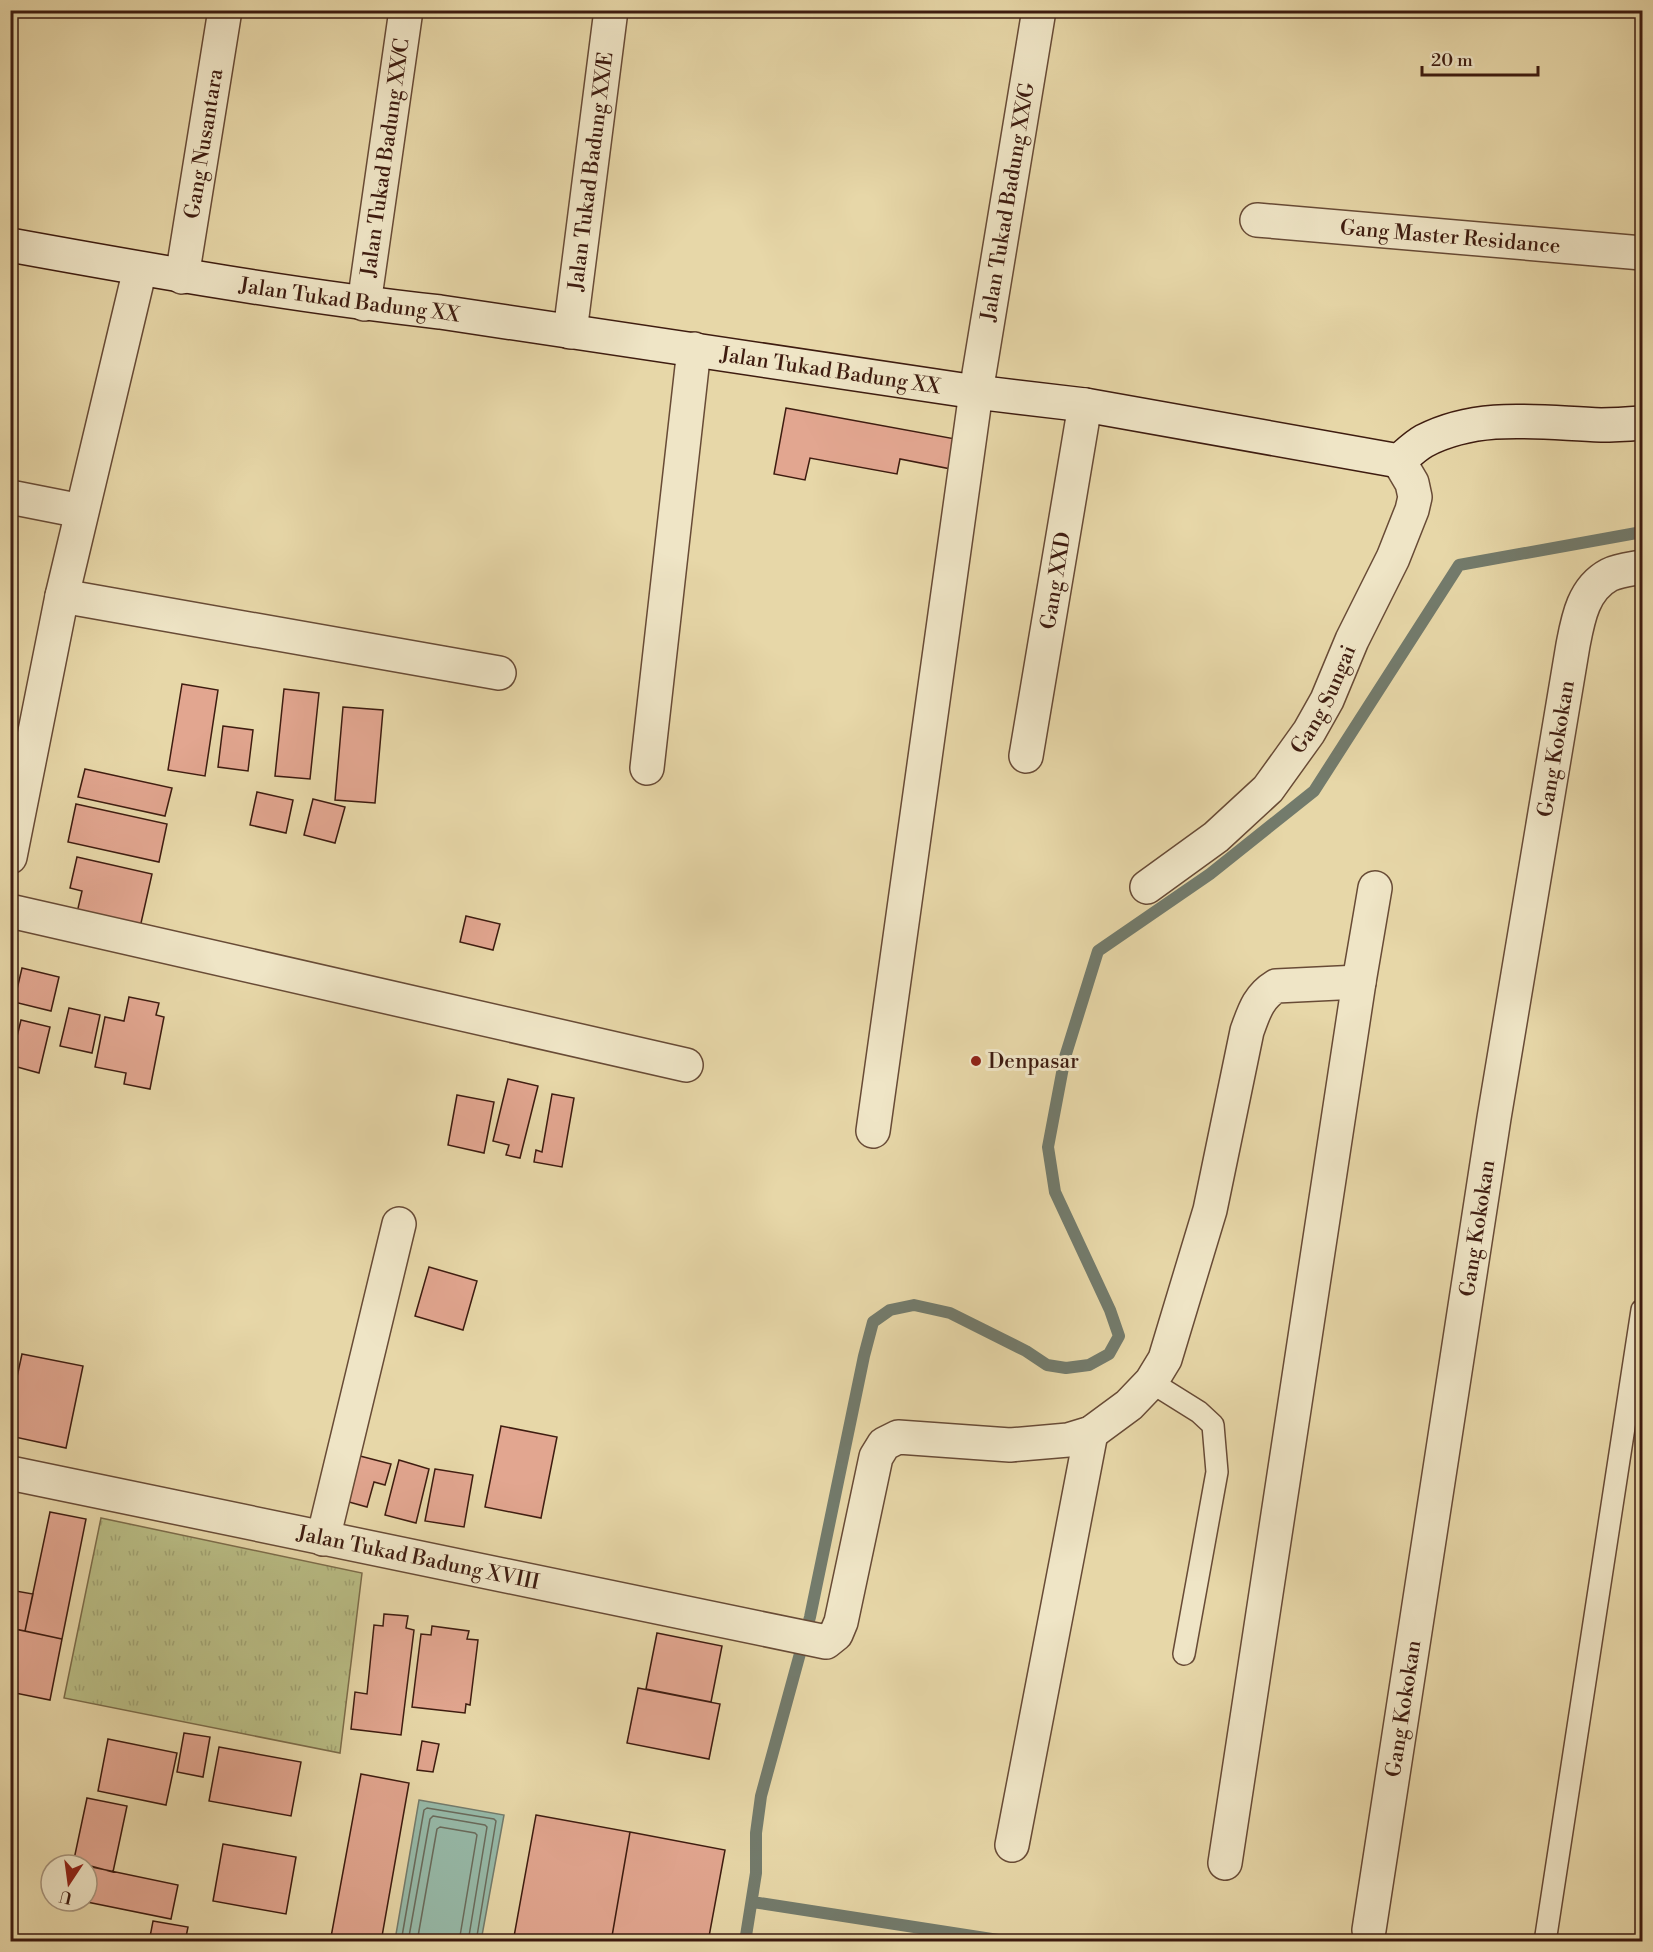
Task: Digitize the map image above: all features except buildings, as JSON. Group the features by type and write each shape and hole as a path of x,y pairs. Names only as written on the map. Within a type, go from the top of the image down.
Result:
{"street":[{"name":"Gang Nusantara","path":"182,277 225,10"},
{"name":"Jalan Tukad Badung XX/C","path":"364,304 406,10"},
{"name":"Jalan Tukad Badung XX/E","path":"570,332 611,10"},
{"name":"Jalan Tukad Badung XX/G","path":"873,1131 976,392 1039,10"},
{"name":"Gang Master Residance","path":"1257,220 1642,253"},
{"name":"Jalan Tukad Badung XX","path":"10,245 182,277 364,304 440,312 976,392 1085,405 1399,461"},
{"path":"10,857 62,596 140,269"},
{"path":"647,768 694,349"},
{"name":"Gang XXD","path":"1026,756 1085,405"},
{"path":"1399,461 1423,442 1462,426 1499,421 1603,425 1642,423"},
{"name":"Gang Sungai","path":"1147,887 1216,837 1268,789 1309,732 1327,700 1352,640 1393,558 1412,510 1415,497 1412,483 1399,461"},
{"path":"10,497 81,511"},
{"name":"Gang Kokokan","path":"1369,1930 1494,1118 1579,614 1589,592 1610,575 1642,567"},
{"path":"62,596 499,673"},
{"path":"1225,1863 1359,981 1376,888"},
{"path":"10,911 686,1065"},
{"path":"1012,1845 1091,1433 1129,1405 1151,1382 1165,1359 1210,1210 1247,1031 1257,1004 1276,986 1359,981"},
{"path":"323,1539 399,1224"},
{"name":"Jalan Tukad Badung XVIII","path":"10,1473 826,1642 837,1634 841,1622 876,1457 884,1444 898,1437 1010,1445 1068,1440 1091,1433"}],"lane":[{"path":"1545,1941 1642,1310"},
{"path":"1151,1382 1199,1412 1213,1425 1217,1472 1184,1654"}],"green space":[{"path":"101,1518 362,1573 340,1753 64,1698"}],"water":[{"path":"419,1800 504,1815 481,1941 395,1940"}],"waterway":[{"path":"745,1942 756,1873 756,1833 761,1796 810,1617 873,1322 890,1310 914,1305 950,1313 1026,1351 1047,1365 1066,1368 1089,1365 1109,1354 1119,1336 1110,1310 1055,1192 1048,1147 1065,1057 1098,951 1210,874 1314,791 1459,565 1642,532"},
{"path":"753,1902 1011,1942"}],"place":[{"name":"Denpasar","path":"976,1061"}]}
